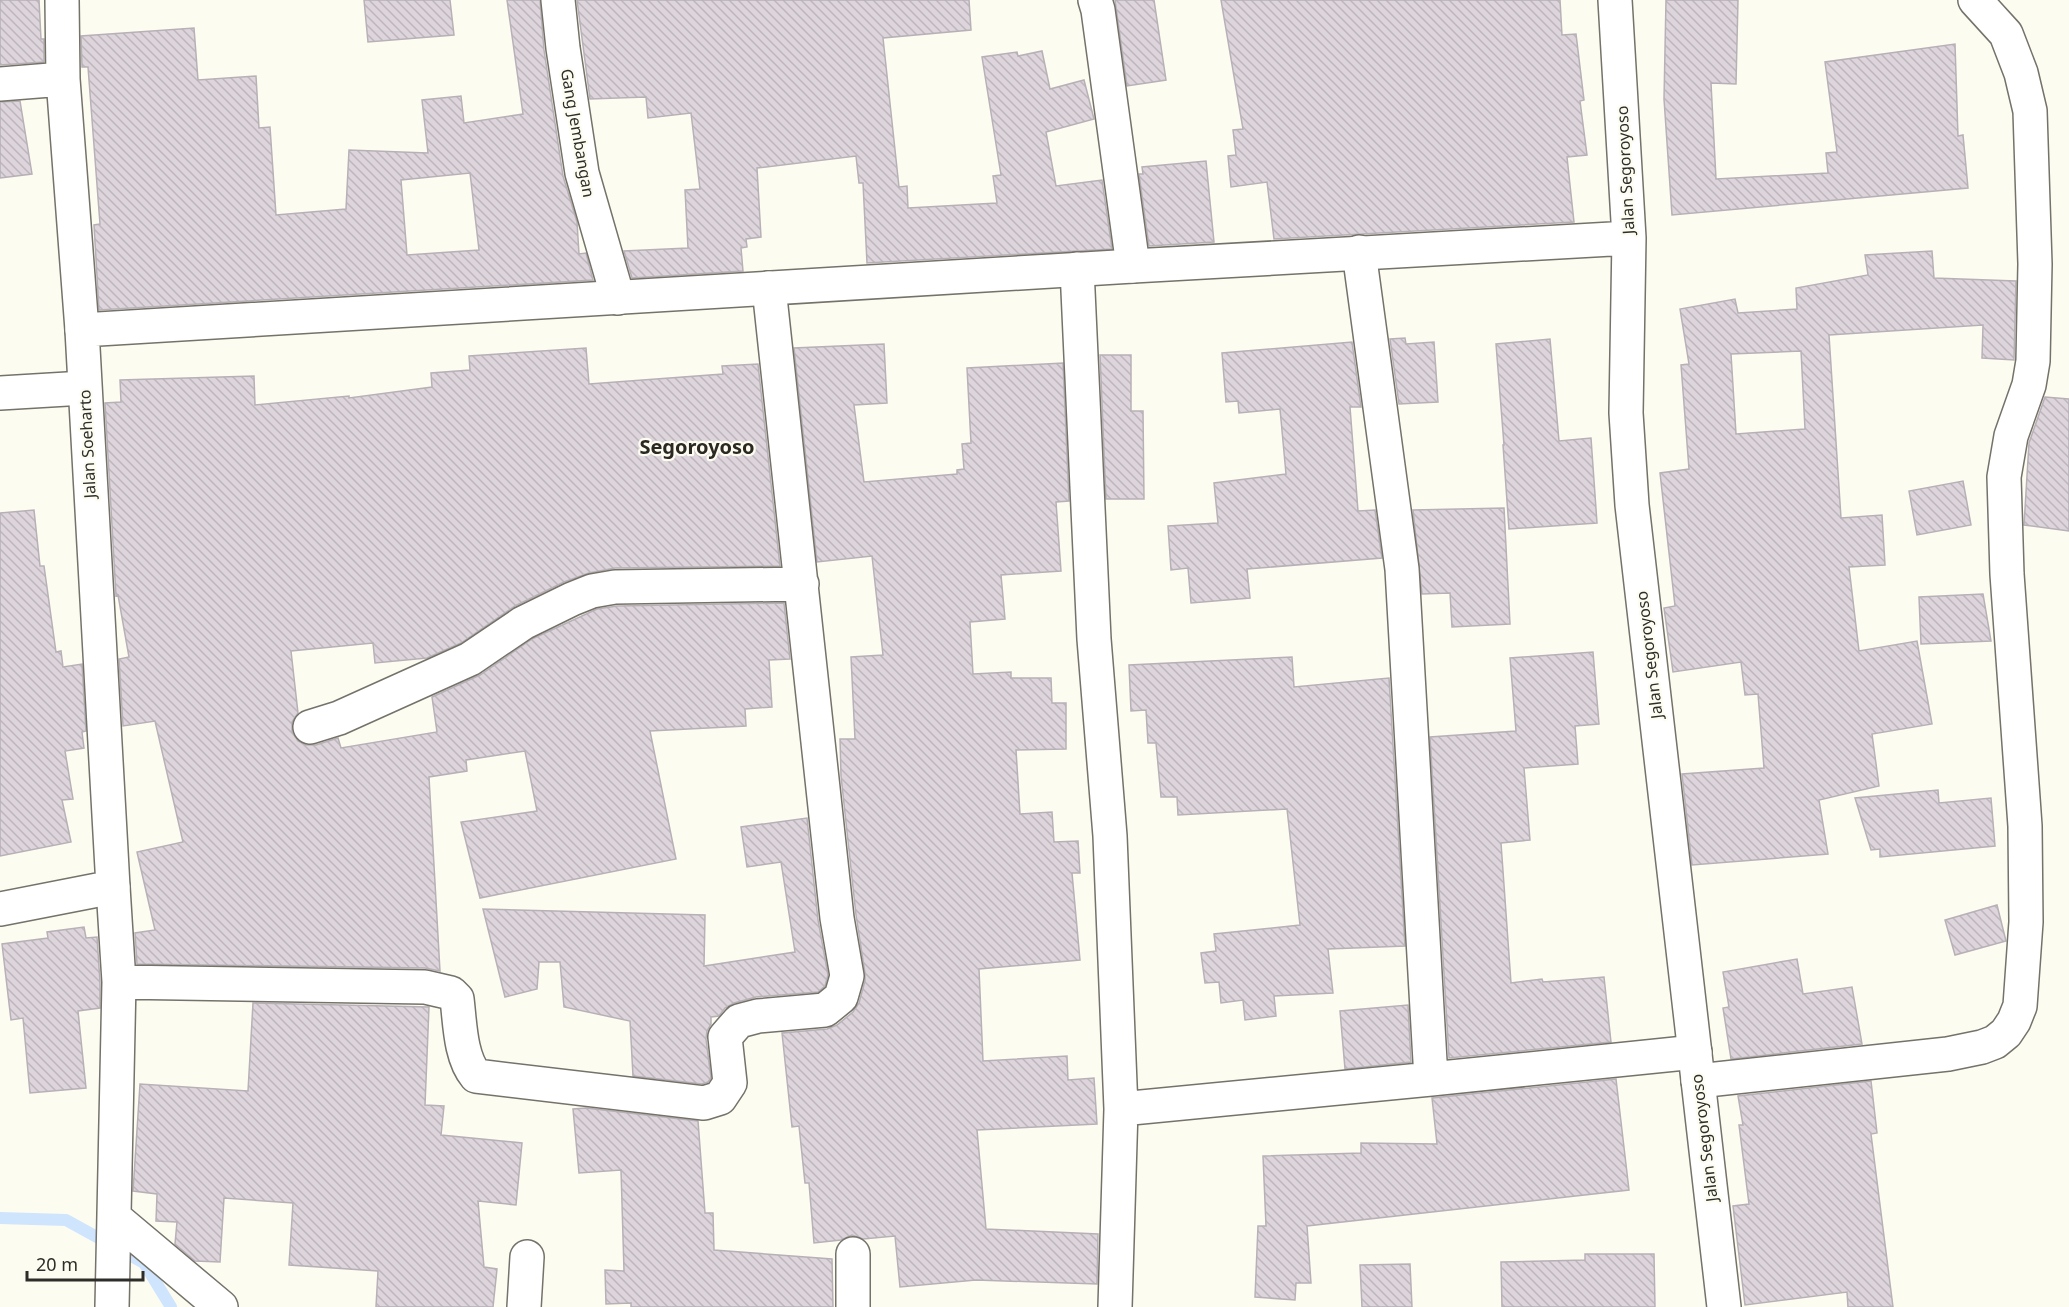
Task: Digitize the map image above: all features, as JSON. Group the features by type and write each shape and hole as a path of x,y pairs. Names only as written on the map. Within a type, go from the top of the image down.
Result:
{"street":[{"name":"Jalan Soeharto","path":"62,0 63,79 82,330 119,982 112,1307"},
{"name":"Gang Jembangan","path":"558,0 582,173 618,298"},
{"path":"1095,0 1133,266"},
{"name":"Jalan Segoroyoso","path":"1615,0 1629,238 1626,413 1632,505 1724,1307"},
{"path":"1121,1108 1431,1079 1948,1054 1995,1042 2006,1033 2020,1006 2026,922 2025,826 2007,574 2004,477 2011,436 2029,385 2034,350 2035,264 2030,111 2021,73 2006,34 1975,0"},
{"path":"0,84 63,79"},
{"path":"82,330 1359,252 1629,238"},
{"path":"1359,252 1402,569 1431,1079"},
{"path":"1077,269 1094,639 1110,836 1121,1108 1115,1307"},
{"path":"119,982 425,987 451,993 457,999 464,1048 470,1069 476,1076 704,1103 720,1098 730,1083 725,1037 739,1021 758,1016 825,1010 840,997 847,976 837,918 769,288"},
{"path":"0,393 84,388"},
{"path":"310,727 339,718 461,664 523,623 592,591 615,587 802,584"},
{"path":"0,909 113,887"},
{"path":"115,1218 221,1307"},
{"path":"853,1254 853,1307"},
{"path":"524,1307 527,1257"}],"building":[{"path":"0,0 39,0 41,39 44,39 44,62 0,65"},
{"path":"364,0 450,0 454,35 368,42"},
{"path":"507,0 540,0 544,50 563,176 577,222 579,254 586,253 593,280 99,310 94,225 100,224 88,67 82,67 81,36 194,28 198,80 256,76 259,128 270,127 276,215 346,209 349,150 428,153 422,100 461,96 464,123 523,114","holes":["470,173 479,250 407,255 401,180"]},
{"path":"577,0 969,0 971,30 883,38 899,187 907,186 908,208 997,203 993,176 1001,175 982,57 1017,52 1018,56 1042,51 1050,89 1084,80 1094,119 1046,132 1056,186 1102,180 1112,249 867,263 863,183 859,183 856,156 757,168 761,237 746,239 747,247 741,248 743,271 632,278 624,251 688,248 685,190 700,189 691,113 648,118 646,97 590,99"},
{"path":"1115,0 1154,0 1166,80 1127,86"},
{"path":"1221,0 1560,0 1562,35 1576,34 1584,100 1580,101 1587,155 1567,157 1574,222 1274,239 1267,182 1231,187 1228,156 1236,155 1233,130 1243,129"},
{"path":"1666,0 1738,0 1736,84 1711,83 1716,179 1828,173 1826,153 1837,152 1825,62 1955,44 1958,136 1963,135 1968,188 1672,215 1664,99"},
{"path":"20,101 32,174 0,178 0,102"},
{"path":"1206,161 1214,242 1149,246 1139,174 1143,174 1142,167"},
{"path":"1932,251 1934,278 2016,281 2014,360 1982,358 1983,325 1829,335 1841,518 1882,515 1885,565 1849,567 1859,651 1917,641 1932,724 1872,734 1879,786 1819,800 1828,854 1692,865 1682,774 1764,768 1758,694 1745,695 1741,662 1673,672 1664,608 1675,606 1660,473 1689,469 1681,365 1689,364 1680,309 1735,299 1738,313 1797,309 1796,288 1868,275 1865,255","holes":["1801,351 1805,429 1736,434 1731,354"]},
{"path":"1405,338 1406,344 1434,342 1438,402 1399,404 1390,339"},
{"path":"1550,339 1559,441 1591,438 1597,523 1509,529 1496,344"},
{"path":"1352,342 1361,407 1350,407 1358,511 1375,510 1382,558 1247,569 1250,598 1191,603 1188,568 1171,570 1168,526 1218,523 1214,483 1286,474 1280,409 1239,413 1238,401 1226,402 1222,353"},
{"path":"884,344 887,403 854,405 864,482 957,474 957,470 964,469 962,444 971,443 967,368 1063,363 1069,501 1056,502 1061,571 1001,575 1005,619 970,622 973,674 1011,672 1011,678 1051,678 1052,703 1066,703 1066,749 1016,750 1020,814 1052,812 1054,842 1078,841 1080,873 1072,873 1080,960 979,969 983,1061 1067,1056 1068,1080 1094,1078 1097,1124 977,1130 986,1229 1098,1234 1097,1284 976,1280 900,1287 895,1236 863,1239 852,1235 841,1240 814,1243 809,1183 805,1183 799,1126 792,1127 782,1033 827,1029 837,1025 853,1012 859,1003 865,981 841,776 840,739 855,739 851,657 883,655 872,556 817,562 794,348"},
{"path":"586,348 589,384 723,374 722,366 758,364 780,566 615,568 589,573 564,582 515,606 461,643 427,658 375,663 373,643 291,651 298,713 292,722 292,732 298,741 306,745 316,745 338,738 341,748 437,732 432,697 480,675 532,639 597,609 617,606 784,603 790,659 769,660 772,707 745,709 746,726 650,731 676,859 480,898 461,822 537,811 525,751 466,760 467,771 429,777 440,971 425,968 137,964 135,933 155,930 137,852 183,842 155,721 123,726 119,659 129,657 118,595 116,596 105,403 121,402 120,380 254,376 255,405 349,396 349,398 432,387 431,373 470,370 469,356"},
{"path":"1100,355 1131,355 1131,411 1143,411 1144,499 1106,499"},
{"path":"2045,397 2069,399 2069,531 2024,525 2029,443"},
{"path":"1963,481 1971,525 1917,535 1909,491"},
{"path":"1504,508 1510,624 1452,627 1450,593 1422,594 1413,510"},
{"path":"34,510 40,566 44,566 56,652 61,651 63,667 82,664 86,731 82,732 84,748 65,751 73,799 62,800 71,842 0,856 0,513"},
{"path":"1983,594 1991,641 1921,644 1919,597"},
{"path":"1593,652 1599,724 1575,726 1578,764 1524,768 1530,840 1501,843 1511,983 1542,979 1543,982 1604,977 1611,1042 1449,1058 1430,737 1516,731 1510,658"},
{"path":"1292,657 1294,687 1389,678 1405,946 1328,949 1333,993 1274,996 1276,1016 1245,1020 1243,1000 1221,1003 1219,982 1205,983 1201,953 1216,951 1214,934 1300,925 1287,809 1178,815 1177,797 1161,797 1156,743 1148,743 1146,710 1131,711 1129,665"},
{"path":"1938,790 1939,803 1991,798 1995,846 1880,857 1880,849 1871,850 1855,798"},
{"path":"807,818 818,920 828,975 825,986 818,992 756,997 734,1003 725,1008 719,1016 711,1017 706,1039 711,1078 708,1082 702,1084 633,1076 630,1021 564,1007 560,962 539,962 537,989 505,997 483,909 705,915 704,966 795,952 781,862 747,867 741,827"},
{"path":"1997,905 2006,941 1955,955 1945,920"},
{"path":"84,927 86,938 97,937 100,982 100,1008 78,1011 86,1088 30,1093 23,1018 11,1020 2,944 48,938 47,932"},
{"path":"1797,959 1803,994 1852,987 1862,1044 1731,1059 1723,1008 1729,1007 1723,972"},
{"path":"253,1003 429,1007 425,1105 444,1106 441,1135 522,1143 516,1205 478,1201 484,1267 497,1269 493,1307 376,1307 378,1271 289,1265 293,1203 224,1198 220,1262 195,1261 175,1244 177,1222 156,1221 157,1194 133,1191 140,1084 248,1091"},
{"path":"1408,1005 1411,1062 1345,1069 1340,1011"},
{"path":"1616,1079 1629,1190 1307,1226 1311,1283 1296,1283 1295,1300 1255,1297 1258,1226 1266,1226 1263,1156 1361,1153 1361,1143 1437,1144 1432,1098"},
{"path":"1871,1081 1877,1133 1871,1134 1893,1307 1848,1307 1847,1292 1745,1305 1733,1206 1749,1204 1739,1125 1743,1125 1738,1096"},
{"path":"586,1108 698,1121 705,1213 713,1213 714,1250 832,1259 833,1307 631,1307 631,1303 606,1304 605,1270 624,1271 621,1170 579,1173 573,1109"},
{"path":"1585,1254 1654,1254 1655,1307 1502,1307 1501,1262 1585,1260"},
{"path":"1410,1264 1412,1307 1362,1307 1360,1265"}],"waterway":[{"path":"0,1218 66,1220 144,1263 171,1307"}],"district":[{"name":"Segoroyoso","path":"697,446"}]}
